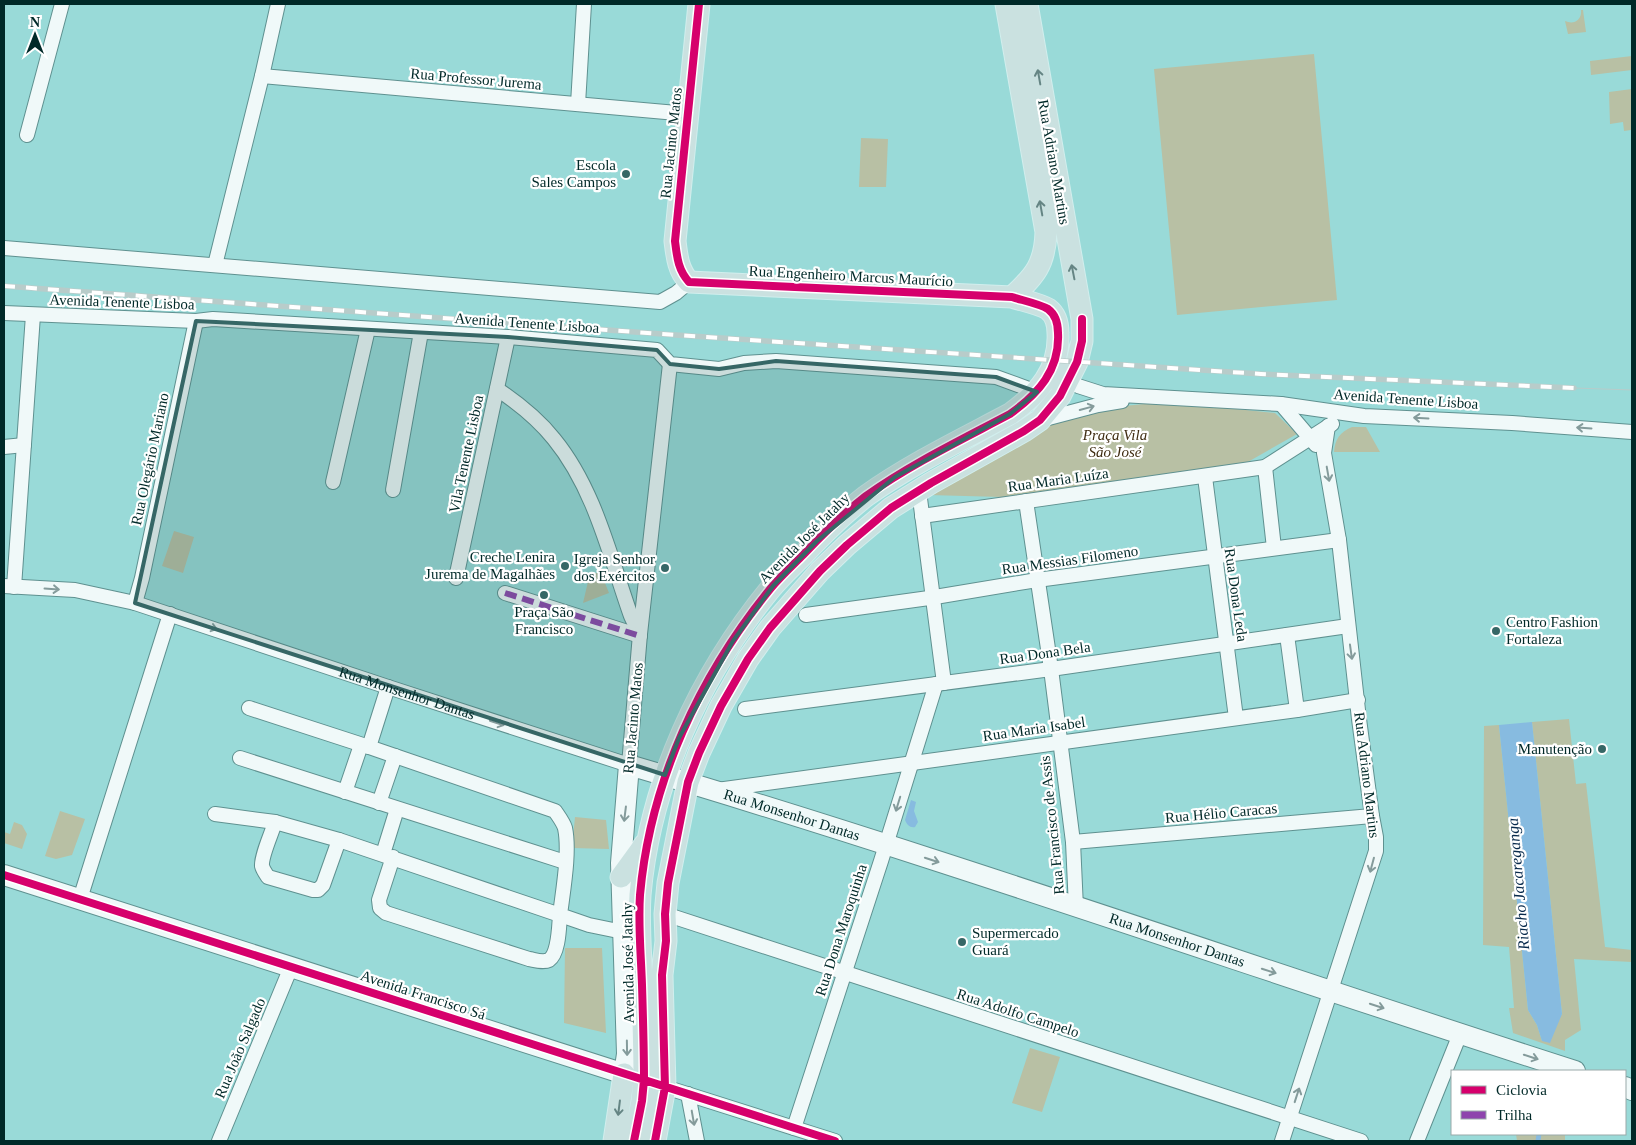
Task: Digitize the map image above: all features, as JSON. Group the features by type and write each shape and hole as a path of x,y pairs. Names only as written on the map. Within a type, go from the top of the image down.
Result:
{"main road":[{"name":"Rua Jacinto Matos","path":"690,282 682,274 678,265 675,241 699,4"},
{"name":"Rua Adriano Martins","path":"1006,4 1046,232 1045,249 1040,267 1030,281 1012,297"},
{"name":"Rua Adriano Martins","path":"1027,4 1082,320 1082,341 1077,362 1069,381"},
{"name":"Rua Engenheiro Marcus Maurício","path":"690,282 1012,297"},
{"name":"Avenida José Jatahy","path":"634,1141 642,1101 634,1077 640,894 653,815 679,738 712,675 733,641 773,586 816,541 865,497 894,477 1010,414 1037,392 1052,371 1056,361 1059,341 1058,323 1049,310 1012,297"},
{"path":"655,1141 665,1087 662,975 666,941 665,914 674,847 688,782 721,706 748,659 770,628 820,570 891,508 1040,420 1060,396 1069,381"},
{"name":"Rua Jacinto Matos","path":"629,765 622,837 621,877 627,1054 634,1077"},
{"name":"Rua Monsenhor Dantas","path":"629,765 886,844 1572,1070"},
{"path":"621,877 648,840"},
{"name":"Avenida Francisco Sá","path":"4,875 665,1087"},
{"path":"614,1141 634,1077"}],"street":[{"path":"27,135 62,4"},
{"path":"214,265 262,76 278,4"},
{"path":"578,104 584,4"},
{"name":"Rua Professor Jurema","path":"262,76 688,114"},
{"name":"Avenida Tenente Lisboa","path":"4,248 660,302 690,282"},
{"name":"Avenida Tenente Lisboa","path":"4,314 196,321 213,319 508,337 657,350 670,364"},
{"path":"9,586 24,445 33,315"},
{"name":"Rua Olegário Mariano","path":"135,602 142,578 196,321"},
{"path":"333,482 368,329"},
{"path":"392,490 421,332"},
{"name":"Vila Tenente Lisboa","path":"456,578 508,337"},
{"path":"670,364 719,369 744,363 776,361 977,375 996,377 1037,392"},
{"name":"Rua Jacinto Matos","path":"629,765 640,635 670,364"},
{"name":"Avenida Tenente Lisboa","path":"1069,381 1103,394 1281,404 1364,416 1512,423 1632,432"},
{"path":"497,389 538,421 555,439 573,467 588,496 631,616 640,635"},
{"name":"Avenida Tenente Lisboa","path":"1040,420 1098,405 1148,397"},
{"path":"1281,404 1324,453"},
{"name":"Rua Maria Luíza","path":"922,516 1265,467 1328,426 1344,418 1364,416"},
{"name":"Rua Adriano Martins","path":"1282,1141 1376,851 1376,836 1348,626 1339,540 1324,453 1328,426"},
{"path":"4,447 24,445"},
{"path":"1265,467 1274,548"},
{"name":"Rua Dona Leda","path":"1205,477 1236,718"},
{"name":"Rua Dona Maroquinha","path":"794,1128 911,764 940,683 933,598 919,491"},
{"name":"Rua Francisco de Assis","path":"1026,501 1060,741 1072,842 1076,908"},
{"name":"Rua Messias Filomeno","path":"806,614 933,598 1037,580 1339,540"},
{"name":"Rua Monsenhor Dantas","path":"9,586 75,590 135,602 629,765"},
{"path":"504,593 640,635"},
{"path":"80,899 170,614"},
{"name":"Rua Dona Bela","path":"745,709 1050,669 1348,626"},
{"path":"1287,635 1297,710"},
{"path":"345,792 388,687"},
{"name":"Rua Maria Isabel","path":"715,790 1358,700"},
{"path":"249,708 396,756 555,812 565,828 565,862 559,935 554,953 549,960 542,962 529,959 392,917 380,908 379,900 397,809"},
{"path":"379,803 396,756"},
{"path":"240,758 565,862"},
{"path":"215,814 275,822 339,840 589,925 623,932"},
{"name":"Rua Hélio Caracas","path":"1072,842 1372,816"},
{"path":"275,822 263,858 262,866 265,873 268,877 313,890 318,890 323,885 339,840"},
{"name":"Rua Adolfo Campelo","path":"665,914 1361,1141"},
{"name":"Rua João Salgado","path":"219,1141 291,967"},
{"path":"1417,1141 1460,1034"},
{"name":"Avenida Francisco Sá","path":"665,1087 833,1141"},
{"path":"688,1094 697,1141"}],"highlighted area":[{"path":"196,321 508,337 657,350 670,364 719,369 776,361 996,377 1037,392 1010,414 895,477 817,541 773,586 733,641 679,738 665,775 135,603"}],"green space":[{"path":"1581,10 1583,10 1586,32 1568,34 1565,21 1577,21"},
{"path":"1314,54 1337,300 1177,315 1154,69"},
{"path":"1632,56 1632,70 1591,75 1590,61"},
{"path":"1632,89 1632,139 1631,130 1624,131 1623,122 1610,124 1609,92"},
{"path":"861,138 888,139 886,187 859,187"},
{"name":"Praça Vila São José","path":"1144,404 1189,404 1275,413 1297,434 1246,463 1002,497 928,495 1012,449 1059,420 1104,408"},
{"path":"1352,427 1366,427 1380,452 1334,452 1339,436"},
{"path":"174,531 194,537 183,573 162,566"},
{"path":"590,573 601,573 609,593 583,603"},
{"path":"1569,719 1576,784 1586,783 1605,947 1632,950 1632,962 1574,959 1581,1030 1565,1040 1565,1051 1513,1033 1509,1008 1514,1008 1509,947 1483,945 1484,726 1499,725 1528,1010 1537,1025 1542,1041 1562,1014 1532,722"},
{"path":"60,811 85,819 72,855 56,859 45,856"},
{"path":"575,817 606,820 609,849 572,848"},
{"path":"14,822 22,825 27,834 22,849 4,843 4,832 10,834"},
{"path":"565,948 602,948 606,1033 564,1023"},
{"path":"1030,1048 1060,1057 1042,1112 1012,1103"},
{"path":"1516,1135 1565,1135 1565,1141 1517,1141"}],"water":[{"path":"1532,722 1562,1014 1550,1043 1542,1041 1537,1025 1528,1010 1499,725"},
{"path":"911,800 916,802 914,811 918,822 915,827 909,826 905,820"}],"waterway":[{"name":"Riacho Jacareganga","path":"1538,1141 1539,1135"}],"tram line":[{"path":"1574,388 1632,390"}],"railway":[{"path":"4,286 676,335 1261,374 1574,388"}],"marked path":[{"path":"505,593 640,636"}],"cycle path":[{"path":"634,1141 644,1080 639,918 646,853 667,771 701,694 745,622 771,588 825,532 866,496 883,484 936,453 1010,414 1030,398 1045,380 1051,370 1058,346 1057,323 1051,311 1040,305 1012,297 689,282 680,268 675,241 699,4"},
{"path":"655,1141 665,1087 662,975 666,941 665,914 668,883 688,782 721,706 748,659 770,628 820,571 847,545 891,508 1040,420 1060,396 1077,362 1082,341 1082,319"},
{"path":"4,875 835,1141"}],"place":[{"name":"Escola Sales Campos","path":"626,174"},
{"name":"Creche Lenira Jurema de Magalhães","path":"565,566"},
{"name":"Igreja Senhor dos Exércitos","path":"665,568"},
{"name":"Praça São Francisco","path":"544,595"},
{"name":"Centro Fashion Fortaleza","path":"1496,631"},
{"name":"Manutenção","path":"1602,749"},
{"name":"Supermercado Guará","path":"962,942"}]}
